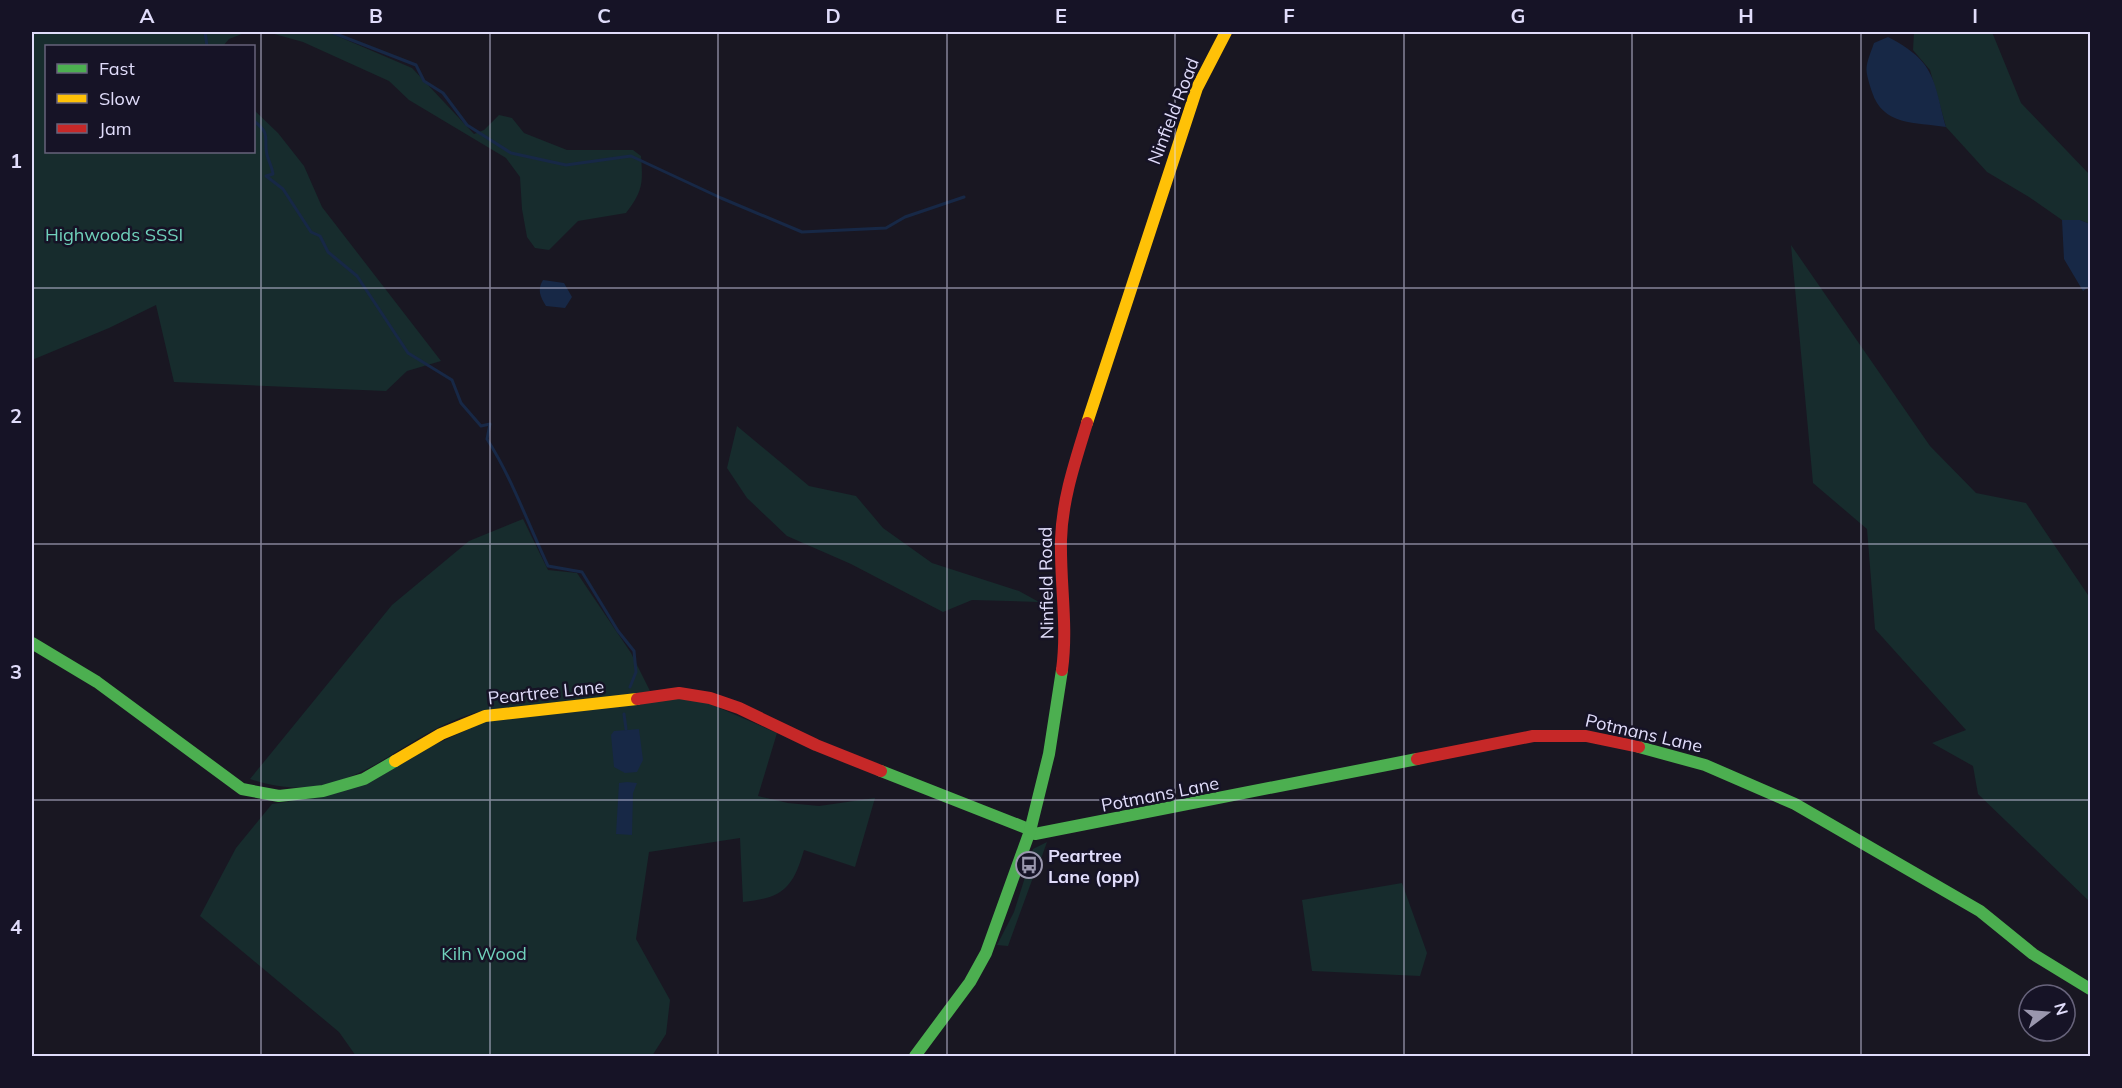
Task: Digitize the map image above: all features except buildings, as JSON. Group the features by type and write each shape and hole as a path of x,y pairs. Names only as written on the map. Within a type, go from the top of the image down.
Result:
{"street":[{"name":"Ninfield Road","path":"915,1056 970,982 986,953 1030,831 1049,754 1065,646 1061,538 1068,484 1197,88 1226,32"},
{"name":"Peartree Lane","path":"32,643 97,682 242,789 262,794 279,796 323,791 364,779 441,734 485,716 505,712 594,706 679,693 710,698 739,708 816,745 1030,831"},
{"name":"Potmans Lane","path":"1030,831 1035,834 1051,834 1533,736 1586,736 1705,765 1795,804 1980,911 2033,954 2091,989"}],"green space":[{"name":"Highwoods SSSI","path":"32,32 247,32 229,39 224,45 45,45 45,153 255,153 255,111 278,133 304,166 322,207 441,361 407,371 386,391 174,382 156,305 109,328 32,360"},
{"path":"267,32 328,32 412,68 474,134 484,130 499,115 512,118 524,133 567,150 633,150 641,156 642,180 636,199 626,213 578,221 549,250 535,248 527,237 520,177 506,158 409,100 389,81 303,42"},
{"path":"1914,32 1992,32 2021,103 2090,175 2090,224 2080,220 2062,220 1987,172 1946,127 1930,70 1913,50"},
{"path":"1791,245 1930,446 1976,493 2026,503 2090,598 2090,902 1978,794 1973,766 1932,743 1966,730 1875,629 1867,529 1813,483"},
{"path":"737,426 809,486 856,496 883,528 932,563 1019,591 1039,602 972,600 943,612 851,564 787,536 747,498 727,468"},
{"path":"523,519 548,570 577,573 631,653 650,691 582,702 482,711 452,721 346,778 318,786 286,787 250,779 392,605 469,541"},
{"name":"Kiln Wood","path":"675,698 708,703 777,733 758,796 788,803 819,806 875,798 855,867 804,850 790,882 784,889 768,898 743,902 740,838 649,852 636,939 670,1000 666,1034 652,1056 356,1056 339,1032 200,916 236,848 272,804 325,796 490,719"},
{"path":"1047,842 1038,867 1027,868 1033,849"},
{"path":"1035,872 1008,946 997,945 1014,912 1026,874"},
{"path":"1402,883 1427,953 1420,976 1312,971 1302,900"}],"water":[{"path":"1888,37 1915,55 1930,73 1946,127 1912,123 1892,117 1877,103 1868,77 1867,63 1874,43"},
{"path":"2062,220 2080,220 2090,224 2090,286 2083,291 2064,259"},
{"path":"543,280 564,283 572,297 565,308 546,306 540,293"},
{"path":"639,729 643,760 637,772 625,773 614,767 611,735 614,731"},
{"path":"619,783 637,783 633,793 632,835 616,834"}],"waterway":[{"path":"205,32 207,45"},
{"path":"331,32 416,65 424,81 443,93 467,125 511,153 566,165 631,156 721,198 802,232 886,228 905,217 964,197"},
{"path":"255,122 266,137 267,155 273,174 266,176 283,189 311,232 320,236 328,252 357,276 408,353 452,380 461,403 481,426 490,424 487,439 512,485 548,566 582,572 618,631 634,651 636,672 630,687"},
{"path":"624,714 626,729"}],"traffic: fast":[{"path":"32,643 97,682 242,789 279,796 323,791 364,779 395,761"},
{"path":"915,1056 970,982 986,953 1030,831 1049,754 1062,670"},
{"path":"1639,747 1705,765 1795,804 1980,911 2033,954 2090,989"},
{"path":"881,771 1026,828 1035,834 1417,759"}],"traffic: slow":[{"path":"1087,423 1197,88 1226,32"},
{"path":"395,761 441,734 485,716 637,699"}],"traffic: jam":[{"path":"1062,670 1064,654 1062,525 1070,481 1087,423"},
{"path":"637,699 679,693 710,698 739,708 816,745 881,771"},
{"path":"1417,759 1533,736 1586,736 1639,747"}],"place":[{"name":"Peartree Lane (opp)","path":"1029,865"}]}
